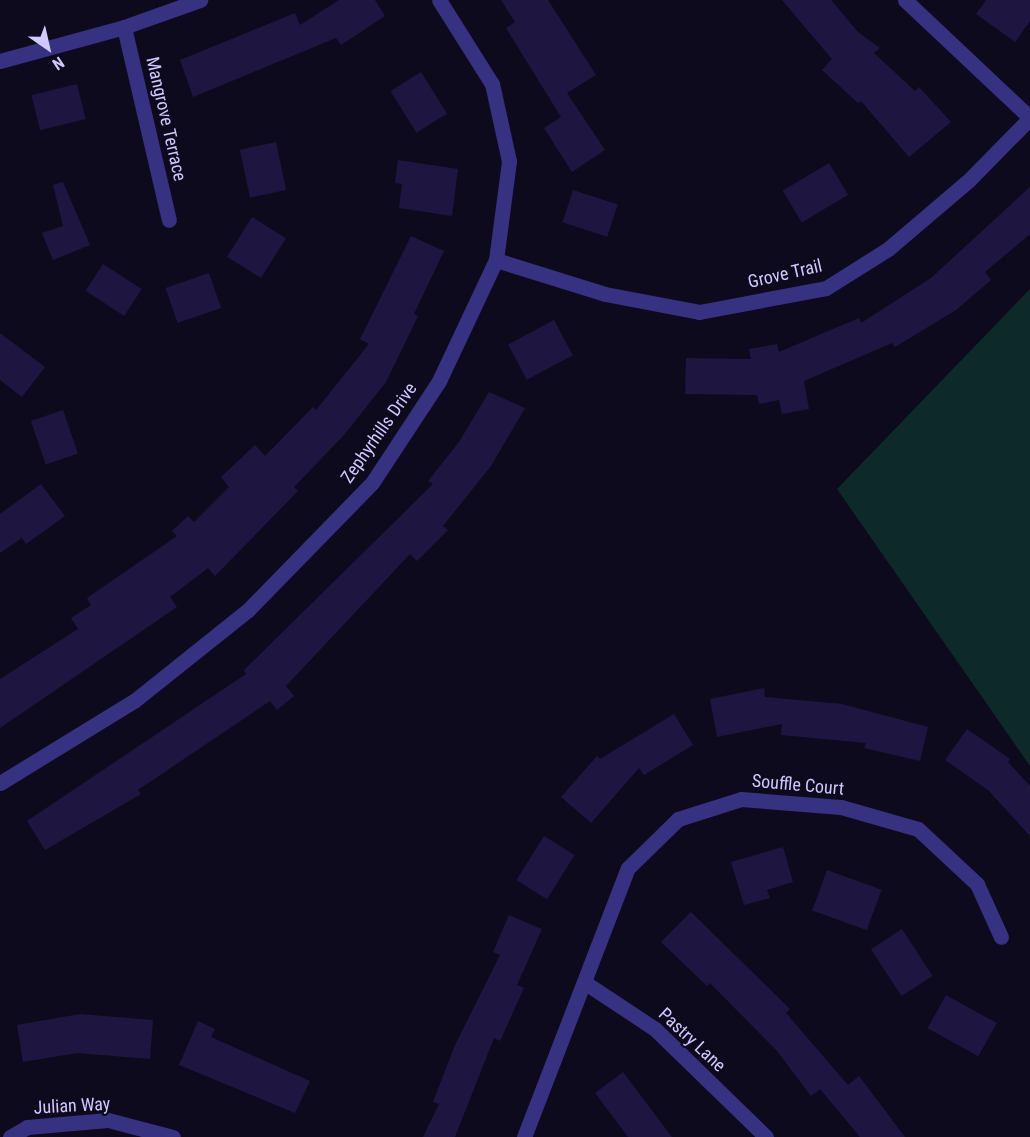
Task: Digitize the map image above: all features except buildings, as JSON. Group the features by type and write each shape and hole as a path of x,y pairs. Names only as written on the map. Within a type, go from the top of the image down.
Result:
{"street":[{"path":"0,61 124,27 200,0"},
{"name":"Zephyrhills Drive","path":"0,783 134,701 239,617 372,483 439,381 496,260 509,161 492,84 439,0"},
{"path":"905,0 1030,118"},
{"name":"Mangrove Terrace","path":"124,27 169,220"},
{"name":"Grove Trail","path":"496,260 605,294 699,312 826,288 888,249 969,180 1030,118"},
{"name":"Souffle Court","path":"524,1137 628,868 678,819 741,799 841,807 918,829 977,884 1001,937"},
{"name":"Pastry Lane","path":"584,982 655,1029 766,1137"},
{"name":"Julian Way","path":"10,1137 27,1127 108,1120 173,1137"}],"green space":[{"path":"1030,289 1030,766 837,489"}]}
